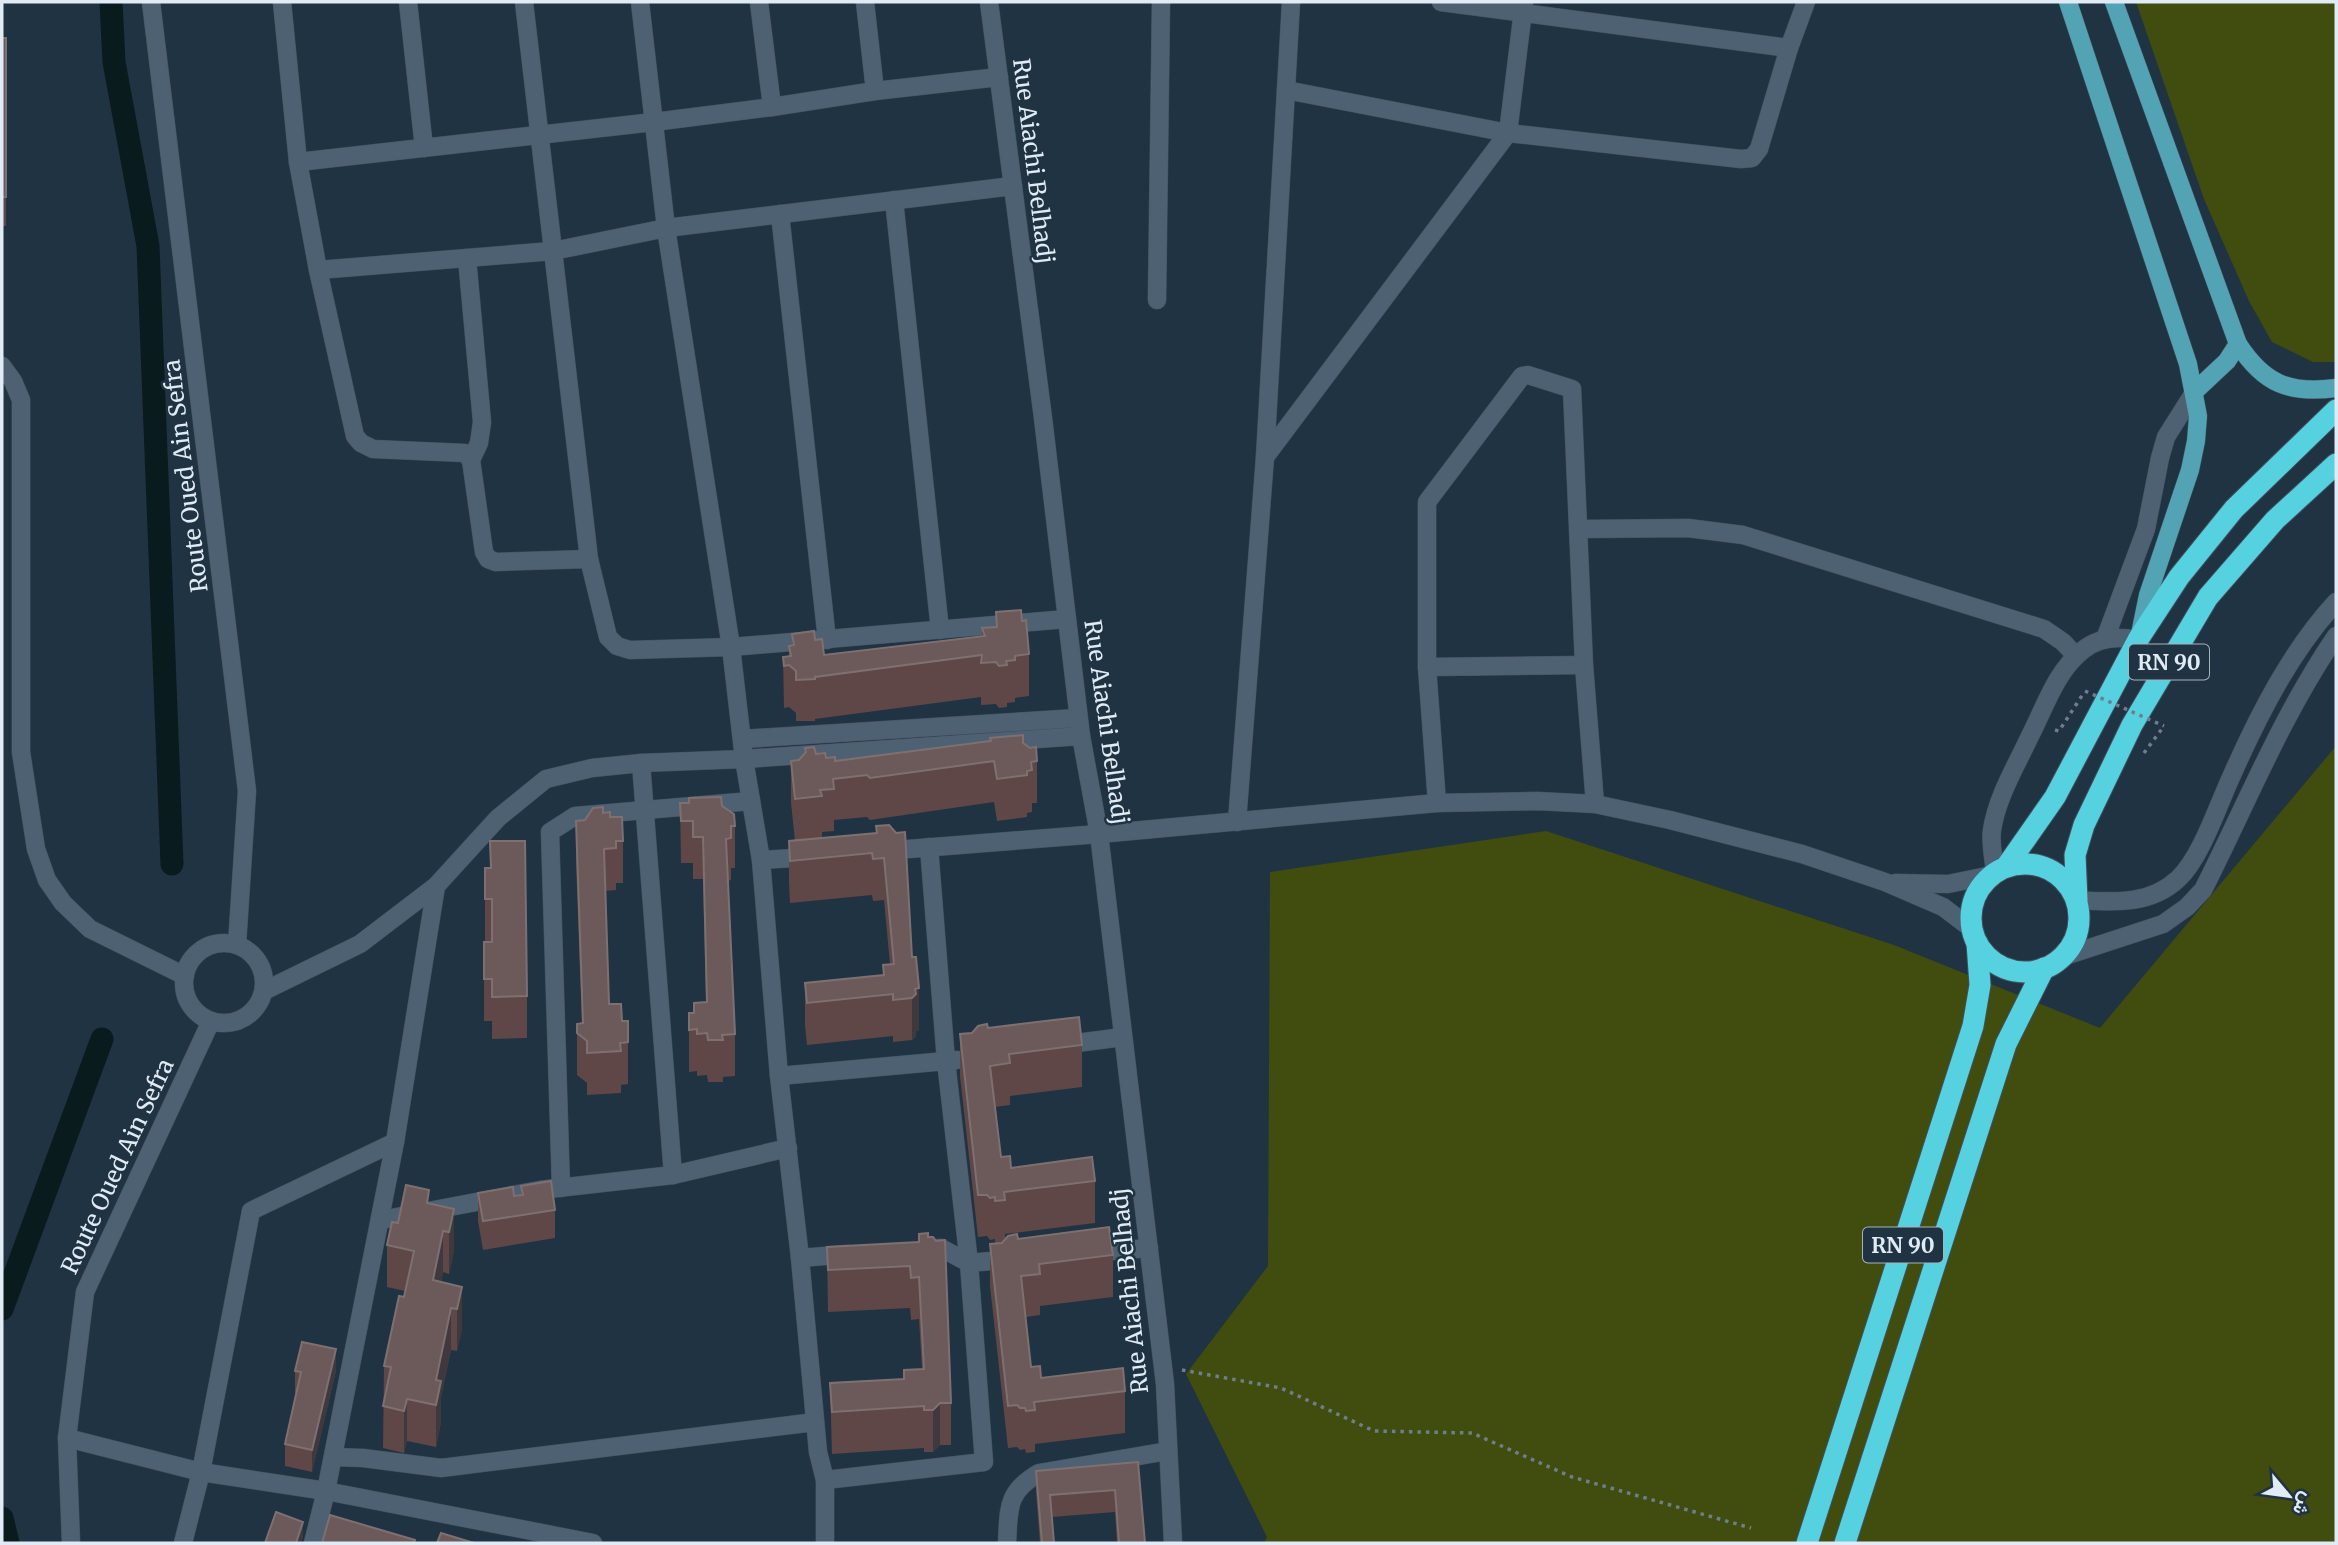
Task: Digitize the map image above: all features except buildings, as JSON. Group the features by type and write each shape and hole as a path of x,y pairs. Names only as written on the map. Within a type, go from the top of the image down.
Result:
{"highway":[{"name":"RN 90","path":"1998,871 2055,797 2139,639 2179,577 2234,509 2336,410"},
{"name":"RN 90","path":"2077,900 2075,855 2084,825 2132,725 2208,597 2274,520 2336,464"},
{"path":"2020,863 2049,868 2061,876 2077,900 2078,930 2072,945 2063,957 2044,968 2029,972 2013,971 1999,965 1987,956 1975,936 1971,914 1974,899 1982,886 1998,871 2020,863"},
{"name":"RN 90","path":"1807,1543 1973,1026 1980,985 1975,936"},
{"name":"RN 90","path":"1845,1543 2006,1044 2044,968"}],"main road":[{"path":"2068,2 2188,364 2198,416 2190,470 2148,595 2139,639"},
{"path":"2114,2 2238,344 2261,373 2279,384 2296,390 2336,388"},
{"path":"2195,391 2228,361 2238,344"}],"street":[{"name":"Route Oued Ain Sefra","path":"151,2 247,791 237,945"},
{"path":"282,2 298,162 318,270 355,436 373,449 465,453 471,460 484,552 488,559 496,562 589,559"},
{"path":"408,2 424,148"},
{"path":"524,2 589,559 608,637 617,646 631,650 731,647 1067,620"},
{"path":"640,2 666,228 761,860 779,1076 800,1258 818,1452 825,1480 825,1543"},
{"path":"759,2 772,107"},
{"path":"865,2 875,91"},
{"name":"Rue Aiachi Belhadj","path":"989,2 1081,736 1099,834 1124,1037 1163,1366 1173,1543"},
{"path":"1157,300 1161,2"},
{"path":"1237,822 1265,457 1291,2"},
{"path":"1441,2 1523,8 1789,48"},
{"path":"1286,90 1508,133 1741,159 1752,158 1759,149 1789,48 1806,2"},
{"path":"1265,457 1508,133 1523,8"},
{"path":"298,162 654,122 875,91 999,77"},
{"path":"318,270 553,251 666,228 1013,186"},
{"path":"894,200 940,630"},
{"path":"780,214 827,640"},
{"path":"467,258 482,422 480,443 471,460"},
{"path":"2,366 13,381 21,401 21,752 36,849 47,880 64,903 90,929 185,976"},
{"path":"1437,803 1427,667 1427,502 1522,376 1528,375 1572,388 1584,665 1595,804"},
{"path":"2105,639 2146,529 2166,437 2195,391"},
{"path":"1578,529 1688,528 1743,535 2044,629 2063,642 2076,656"},
{"path":"2077,900 2137,900 2158,893 2178,879 2195,856 2236,765 2285,672 2316,624 2336,602"},
{"path":"2063,957 2163,924 2187,907 2203,890 2281,729 2310,674 2336,636"},
{"path":"1885,883 1948,884 1998,871 1992,830 2000,802 2054,685 2076,656 2094,643 2116,637 2139,639"},
{"path":"1427,667 1584,665"},
{"path":"742,739 1079,718"},
{"path":"264,991 360,944 436,886 499,818 546,779 592,768 641,763 744,759 1081,736"},
{"path":"641,763 673,1175"},
{"path":"561,1188 550,831 575,816 751,801"},
{"path":"864,852 1437,803 1538,801 1595,804 1802,854 1885,883 1943,908 1975,936"},
{"path":"825,1480 984,1462 969,1263 946,1061 929,847"},
{"path":"761,860 826,855"},
{"path":"313,1543 326,1491 396,1142 436,886"},
{"path":"226,943 237,945 248,950 262,968 264,991 260,1002 244,1018 233,1022 211,1021 192,1008 187,998 185,976 195,956 204,948 226,943"},
{"name":"Route Oued Ain Sefra","path":"71,1543 67,1438 85,1292 211,1021"},
{"path":"1042,1048 1124,1037"},
{"path":"779,1076 973,1057"},
{"path":"183,1543 201,1472 251,1211 396,1142"},
{"path":"381,1220 561,1188 673,1175 788,1148"},
{"path":"903,1250 941,1248 969,1263 1025,1258"},
{"path":"1066,1255 1149,1248"},
{"path":"800,1258 864,1253"},
{"path":"333,1457 441,1468 815,1422"},
{"path":"67,1438 201,1472 326,1491 593,1543"},
{"path":"1007,1543 1009,1505 1023,1483 1039,1473 1168,1451"}],"path":[{"path":"2059,731 2085,691 2164,726 2143,753"},
{"path":"1163,1366 1281,1388 1374,1430 1472,1433 1572,1477 1751,1528"}],"green space":[{"path":"2136,2 2336,2 2336,362 2313,362 2272,342 2249,301 2204,199"},
{"path":"2336,746 2336,1543 1264,1543 1267,1537 1186,1374 1268,1266 1270,872 1546,831 1894,945 2100,1028"}],"waterway":[{"path":"111,2 114,62 148,246 172,864"},
{"path":"2,1309 102,1039"},
{"path":"2,1518 8,1543"}]}
